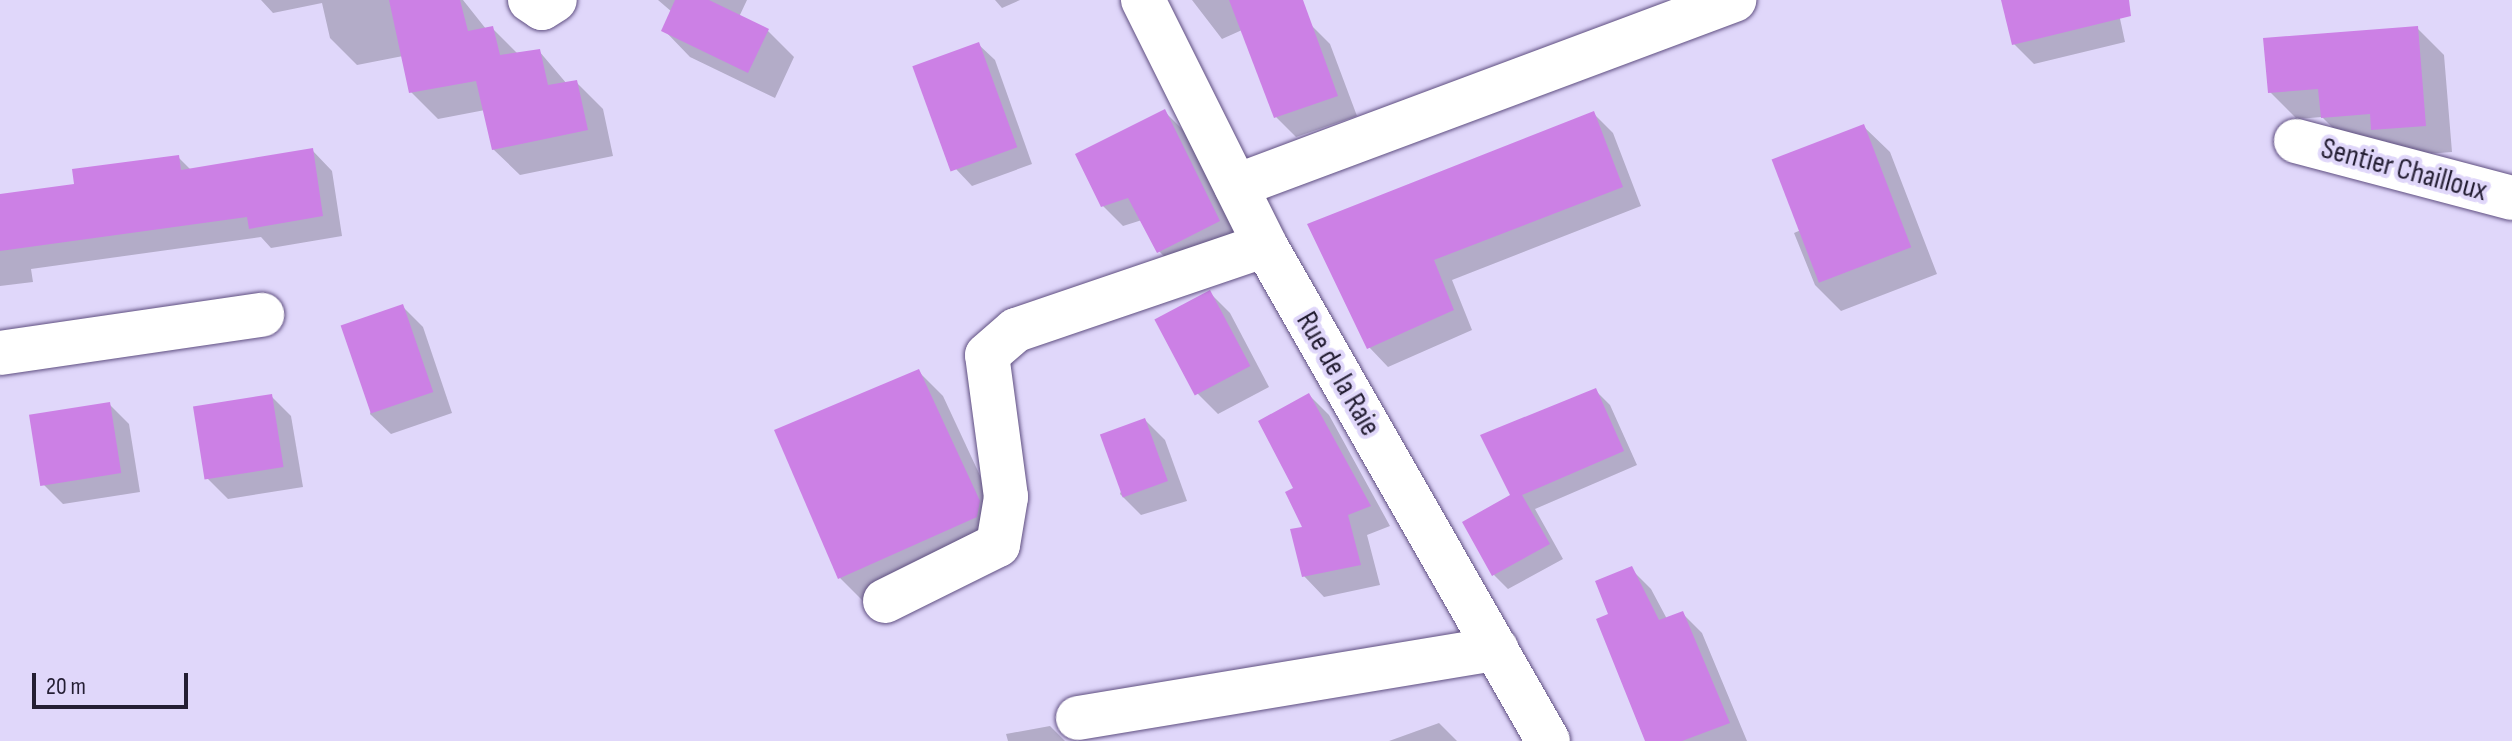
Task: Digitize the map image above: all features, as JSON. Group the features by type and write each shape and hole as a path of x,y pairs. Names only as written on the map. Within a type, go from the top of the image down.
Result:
{"street":[{"path":"530,0 542,8 555,0"},
{"name":"Rue de la Raie","path":"1143,0 1265,245 1548,741"},
{"path":"1236,186 1734,0"},
{"name":"Sentier Chailloux","path":"2296,141 2512,198"},
{"path":"885,601 998,545 1006,497 987,355 1016,330 1265,245"},
{"path":"0,353 262,315"},
{"path":"1078,718 1496,649"}],"building":[{"path":"389,0 460,0 468,31 493,26 500,55 540,49 548,85 577,80 588,130 492,150 476,81 409,93"},
{"path":"675,0 709,0 769,29 748,73 661,31"},
{"path":"1229,0 1303,0 1338,96 1274,118"},
{"path":"2001,0 2129,0 2131,16 2012,45"},
{"path":"2418,26 2426,126 2371,130 2370,114 2321,118 2318,89 2268,93 2263,38"},
{"path":"979,42 1017,147 951,172 912,66"},
{"path":"1165,109 1220,221 1157,253 1128,198 1101,207 1075,154"},
{"path":"1594,111 1623,187 1434,260 1454,310 1367,349 1307,224"},
{"path":"1864,124 1911,247 1819,283 1772,159"},
{"path":"313,148 323,216 249,229 247,217 0,251 0,194 74,184 72,169 179,155 181,170"},
{"path":"1210,290 1250,366 1195,396 1154,320"},
{"path":"403,304 433,392 371,413 341,325"},
{"path":"919,369 980,501 977,517 838,579 774,430"},
{"path":"1596,388 1624,451 1522,495 1550,544 1492,576 1462,522 1510,495 1480,435"},
{"path":"1309,393 1371,506 1348,515 1361,565 1302,577 1290,529 1302,527 1285,492 1293,488 1258,421"},
{"path":"272,394 284,467 205,480 193,407"},
{"path":"110,402 121,473 40,486 29,415"},
{"path":"1145,418 1168,481 1123,497 1100,434"},
{"path":"1632,566 1659,620 1683,611 1730,723 1682,741 1645,741 1596,619 1608,614 1595,581"}]}
